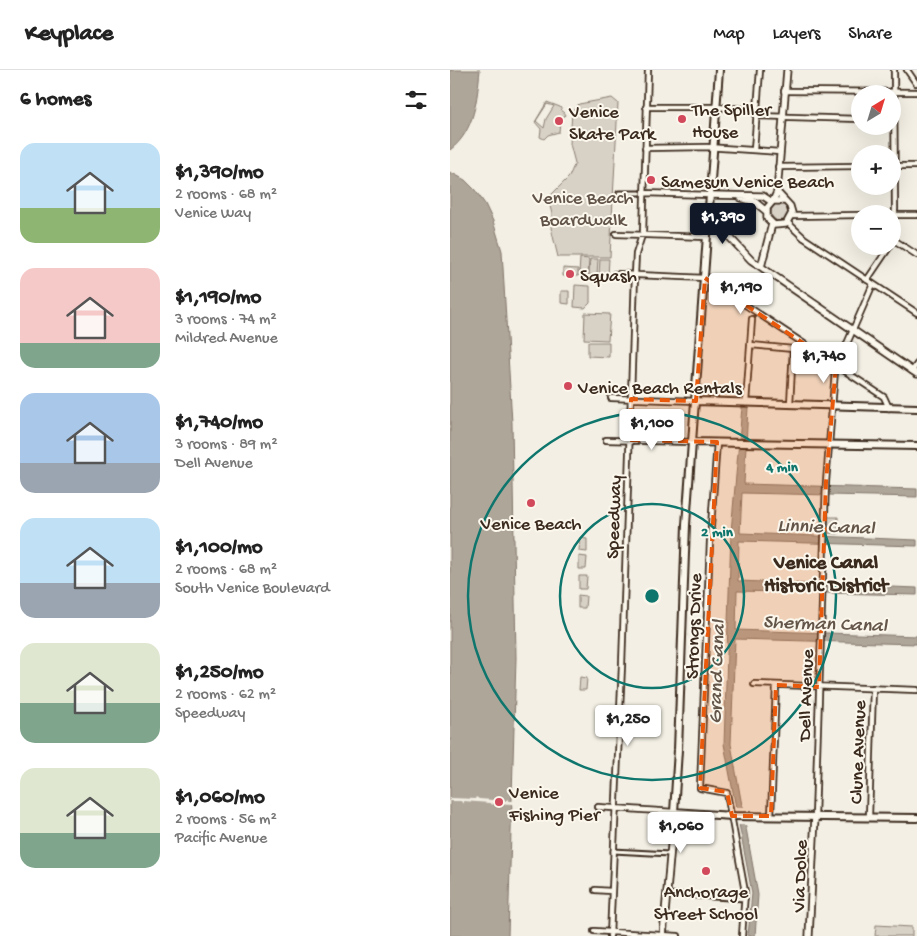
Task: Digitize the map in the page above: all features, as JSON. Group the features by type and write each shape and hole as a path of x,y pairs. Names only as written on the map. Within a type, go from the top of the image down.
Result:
{"main road":[{"path":"719,70 686,525 674,812 734,816 917,818"},
{"path":"696,401 917,408"},
{"path":"692,442 917,446"}],"street":[{"name":"Speedway","path":"610,934 635,275 636,254 642,235 642,193 648,70"},
{"path":"754,150 760,70"},
{"path":"766,211 773,201 776,192 787,70"},
{"path":"894,70 894,85"},
{"path":"908,70 916,83"},
{"path":"784,91 851,91"},
{"path":"901,91 917,92"},
{"path":"646,107 716,107 782,118 851,119"},
{"path":"645,148 713,148 780,152"},
{"path":"778,167 851,166"},
{"path":"901,166 917,166"},
{"path":"739,196 755,202 766,211 767,218 772,224 780,226 788,223 792,216 791,207 776,192"},
{"path":"619,193 763,196 773,201 784,201"},
{"path":"792,216 851,215"},
{"path":"901,215 917,215"},
{"path":"788,223 804,238 917,313"},
{"path":"761,267 772,224"},
{"path":"707,226 722,229 749,258 761,267 915,372 917,364"},
{"path":"616,234 707,237"},
{"path":"901,246 917,255"},
{"path":"867,280 884,255"},
{"path":"615,274 705,278 879,394 886,399 889,408"},
{"path":"836,365 854,332 873,284"},
{"path":"746,403 752,318"},
{"path":"750,345 793,349 790,404"},
{"name":"Dell Avenue","path":"814,817 826,485 836,365"},
{"path":"879,394 882,401 880,407"},
{"path":"611,398 696,401"},
{"path":"606,440 692,442"},
{"name":"Strongs Drive","path":"717,442 710,541 700,788 726,792 734,816 745,899 742,936"},
{"path":"754,684 917,690"},
{"path":"771,816 776,685"},
{"name":"Clune Avenue","path":"869,817 873,688"},
{"path":"598,806 674,812 663,936"},
{"name":"Via Dolce","path":"809,936 814,817"},
{"path":"613,851 670,854"},
{"path":"595,890 611,891"},
{"path":"667,894 745,899"},
{"path":"594,931 610,934 678,936"}],"highlighted area":[{"path":"705,278 836,365 826,482 819,687 776,685 771,816 732,816 727,792 700,788 717,442 630,440 631,399 696,401"}],"green space":[{"name":"Venice Beach Boardwalk","path":"612,98 618,103 610,257 558,257 551,228 552,214 548,198 569,177 575,163 570,144 572,111 579,104"},
{"name":"Venice Skate Park","path":"547,102 560,107 565,115 560,122 559,132 548,135 544,139 540,137 541,129 535,122","holes":["547,104 554,106 546,119 544,128 536,121"]},
{"path":"780,203 786,206 789,212 786,218 780,221 774,218 771,212 774,206"},
{"path":"580,258 589,259 588,275 579,275"},
{"path":"590,259 598,259 597,275 589,275"},
{"path":"600,259 609,259 608,276 599,275"},
{"name":"Squash","path":"563,268 578,269 578,276 563,276"},
{"path":"575,285 590,286 590,303 585,308 574,307"},
{"path":"561,291 569,291 569,304 561,303"},
{"path":"585,313 610,314 608,340 584,339"},
{"path":"588,342 609,342 609,357 588,356"},
{"path":"828,517 838,517 838,534 828,533"},
{"path":"580,538 587,539 587,552 579,551"},
{"path":"579,556 587,557 586,569 579,569"},
{"path":"579,576 587,576 586,589 579,589"},
{"path":"578,595 586,596 585,608 578,608"},
{"path":"580,677 587,678 586,690 579,690"},
{"path":"876,925 912,927 912,936 875,936"}],"shaded area":[{"path":"450,70 480,70 476,103 470,124 465,134 450,150"},
{"path":"450,172 465,180 485,204 493,221 502,251 512,423 516,658 508,936 450,936"},
{"path":"742,407 748,407 744,484 917,489 917,497 742,493 740,533 917,540 917,546 739,541 738,581 917,588 917,595 737,591 736,630 917,636 917,644 735,639 731,744 758,895 755,936 748,936 752,893 724,744 731,532"}],"pier":[{"path":"476,797 479,799 505,801 508,799 508,801 514,801 514,804 493,803 493,805 490,803 464,801 463,804 461,801 450,801 450,798 475,799"},
{"path":"734,807 744,807 748,825 737,825"}],"place":[{"name":"The Spiller House","path":"682,119"},
{"name":"Venice Skate Park","path":"559,121"},
{"name":"Samesun Venice Beach","path":"651,180"},
{"name":"Squash","path":"570,274"},
{"name":"Venice Beach Rentals","path":"568,386"},
{"name":"Venice Beach","path":"531,503"},
{"name":"Venice Fishing Pier","path":"499,802"},
{"name":"Anchorage Street School","path":"706,871"}],"district":[{"name":"Venice Canal Historic District","path":"826,572"}],"water label":[{"name":"Linnie Canal","path":"826,525"},
{"name":"Sherman Canal","path":"825,622"},
{"name":"Grand Canal","path":"715,672"}]}
